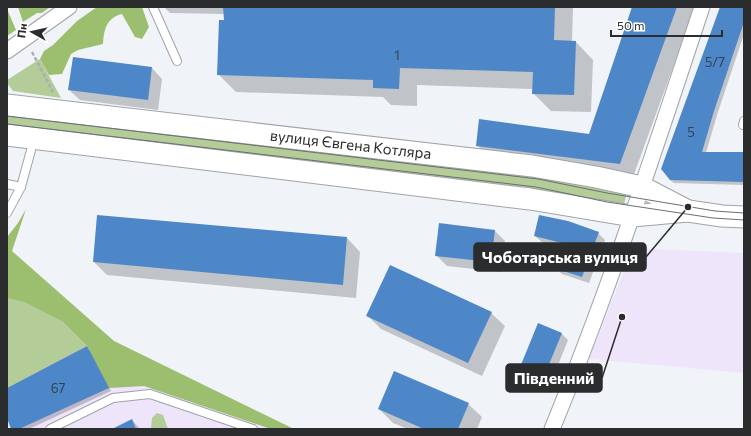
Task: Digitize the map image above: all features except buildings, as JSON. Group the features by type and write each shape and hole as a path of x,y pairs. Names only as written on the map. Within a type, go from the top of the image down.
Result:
{"main road":[{"name":"вулиця Євгена Котляра","path":"7,105 532,166 642,187 688,210"},
{"name":"вулиця Євгена Котляра","path":"7,135 530,199 632,216 688,210 722,216 744,217"}],"street":[{"path":"7,51 69,7"},
{"path":"552,429 581,359 632,216 702,7"}],"lane":[{"path":"153,7 177,61"},
{"path":"7,213 21,187 35,138"},
{"path":"7,184 21,187"},
{"path":"50,429 113,398 150,394 253,429"}],"path":[{"path":"32,52 55,95"}],"shaded area":[{"path":"633,248 744,253 744,373 589,359"},
{"path":"7,250 109,344 294,429 7,429"}],"green space":[{"path":"18,7 50,7 42,13 37,13 23,22"},
{"path":"97,7 142,7 149,27 142,39 135,37 122,14 112,18 105,29 103,44 78,50 71,54 62,74 49,75 40,59 44,51 53,45 77,21"},
{"path":"7,9 16,30 7,36"},
{"path":"40,59 61,98 13,91 7,83 7,80"},
{"path":"9,112 543,177 608,191 627,193 623,208 7,127"},
{"path":"26,209 12,251 114,341 294,429 271,429 144,386 109,388 87,346 63,322 26,303 7,298 7,237 18,223"},
{"path":"7,298 26,303 63,322 87,346 7,388"},
{"path":"157,413 163,415 168,429 151,429 152,418"}],"tram line":[{"path":"7,116 538,179 607,193 715,211 744,213"},
{"path":"7,124 536,187 607,202 713,218 744,220"}],"place":[{"name":"Чоботарська вулиця","path":"688,207"},
{"name":"Південний","path":"622,317"}]}
